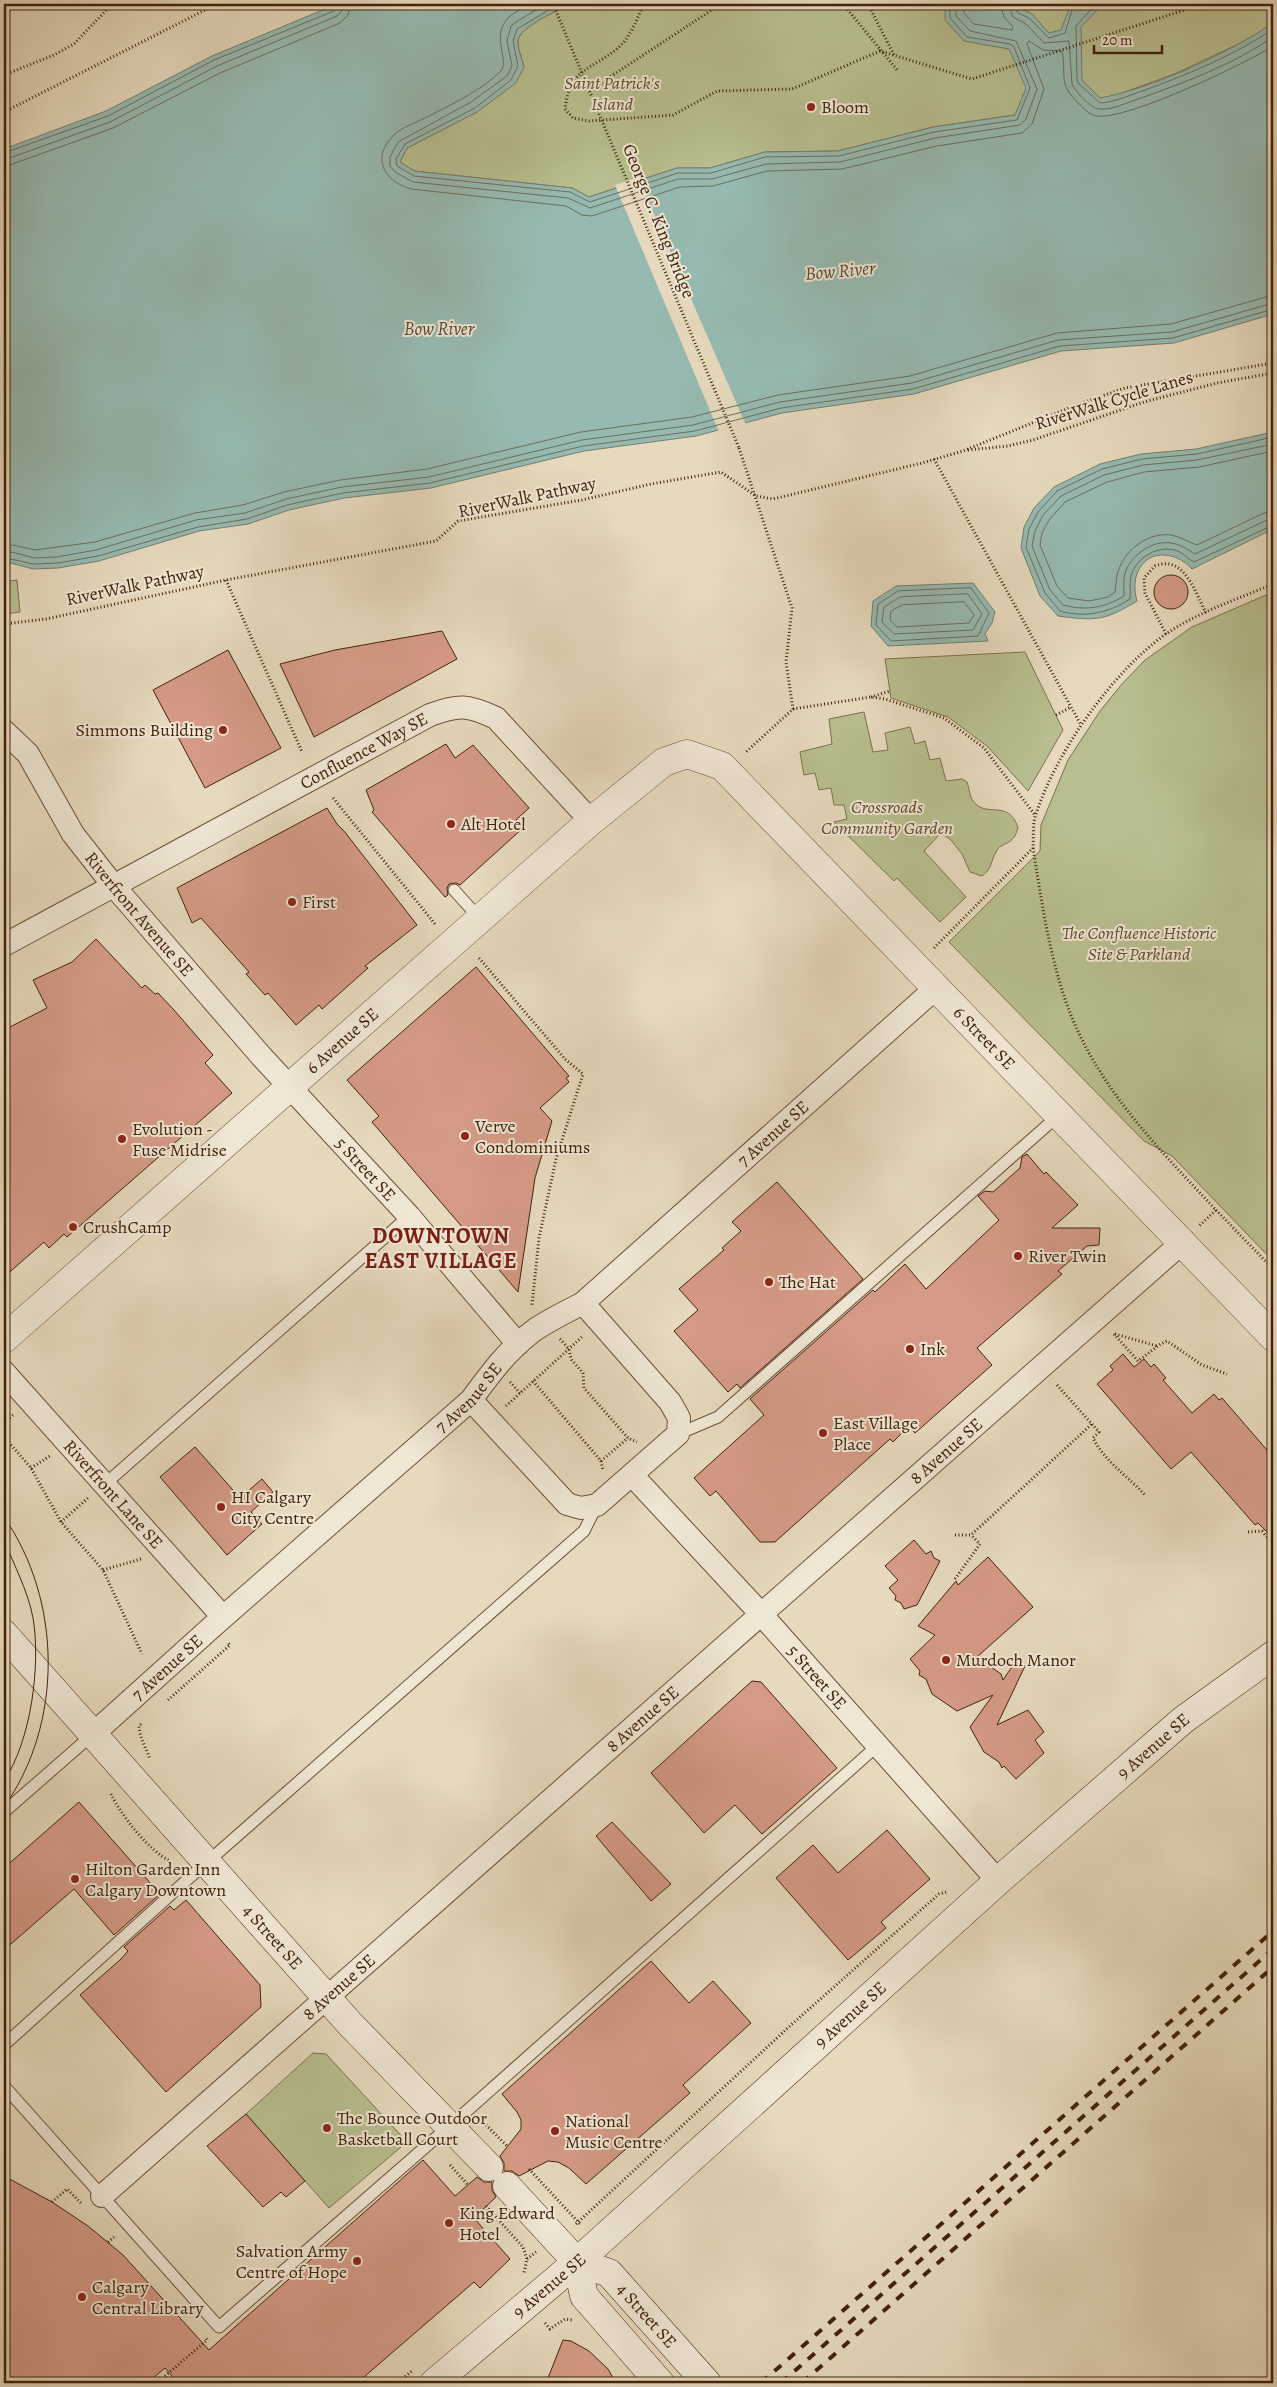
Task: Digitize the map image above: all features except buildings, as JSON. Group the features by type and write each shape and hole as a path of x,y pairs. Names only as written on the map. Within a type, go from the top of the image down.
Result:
{"main road":[{"name":"6 Avenue SE","path":"4,1338 591,821 664,762 687,754"},
{"name":"6 Street SE","path":"687,754 722,766 937,986 1273,1337"},
{"name":"4 Street SE","path":"4,1634 326,1998 451,2125 489,2167"},
{"name":"9 Avenue SE","path":"434,2383 577,2262 998,1881 1183,1720 1273,1655"},
{"name":"4 Street SE","path":"507,2186 577,2262 584,2296 660,2383"},
{"name":"4 Street SE","path":"577,2262 609,2273 707,2383"}],"street":[{"name":"Confluence Way SE","path":"4,945 430,715 452,706 478,710 496,718 591,821"},
{"name":"Riverfront Avenue SE","path":"4,731 28,754 73,834 113,885 290,1086"},
{"name":"7 Avenue SE","path":"92,1735 223,1617 471,1400 505,1356 518,1344 536,1329 584,1303 937,986"},
{"name":"5 Street SE","path":"290,1086 409,1216 518,1344"},
{"name":"8 Avenue SE","path":"94,2202 1184,1242"},
{"path":"471,1400 567,1504 581,1508 597,1505 632,1475 678,1434 679,1418 670,1402 584,1303"},
{"name":"Riverfront Lane SE","path":"4,1372 96,1491 223,1617"},
{"name":"5 Street SE","path":"632,1475 761,1614 998,1881"}],"lane":[{"path":"454,890 480,919"},
{"path":"678,1434 718,1417 1060,1114"},
{"path":"96,1491 409,1216"},
{"path":"4,2045 206,1863 400,1695 584,1531 597,1505"},
{"name":"7 Avenue SE","path":"4,1812 92,1735"},
{"path":"4,2086 94,2202 219,2327 451,2125 877,1746"}],"path":[{"path":"4,75 54,55 74,44 112,4"},
{"path":"4,112 217,4"},
{"name":"George C. King Bridge","path":"553,4 739,448 756,496 792,608 786,662 793,709"},
{"path":"644,4 627,38 618,48 589,65 571,83 565,109 573,118 589,121 673,115 717,91 792,89 880,51 972,79 1202,4"},
{"path":"590,90 721,4"},
{"path":"842,4 898,71"},
{"path":"868,4 894,55"},
{"path":"756,496 773,499 963,451 1079,404 1125,388 1273,363"},
{"name":"RiverWalk Cycle Lanes","path":"963,451 1008,446 1033,440 1144,402 1217,383 1273,373"},
{"path":"934,459 1081,725"},
{"name":"RiverWalk Pathway","path":"4,624 46,619 226,580 436,541 458,521 582,500 651,484 721,472 756,496"},
{"path":"1166,634 1145,593 1144,578 1155,566 1170,563 1182,570 1206,612"},
{"path":"226,580 302,752"},
{"path":"1273,584 1206,612 1166,634 1120,676 1081,725 1058,765 1035,815 1034,848 1052,956 1064,997 1081,1036 1112,1092 1137,1124 1273,1270"},
{"path":"746,752 793,709 871,697 890,691"},
{"path":"871,697 885,699 944,718 984,748 1035,815"},
{"path":"1056,715 1071,707"},
{"path":"333,798 435,924"},
{"path":"934,948 1034,848"},
{"path":"479,958 565,1059 583,1074 556,1159 543,1220 531,1308"},
{"path":"1184,1242 1216,1210"},
{"path":"505,1407 590,1330"},
{"path":"1157,1346 1114,1334 1138,1361 1157,1346 1167,1341 1202,1364 1227,1374"},
{"path":"569,1349 571,1359 584,1373 584,1388 628,1438 640,1443"},
{"path":"533,1382 601,1461 604,1475"},
{"path":"1057,1385 1099,1432 1093,1438 1096,1445 1124,1476 1134,1482 1146,1496"},
{"path":"4,1422 15,1413"},
{"path":"955,1535 971,1535 1092,1424"},
{"path":"4,1437 31,1468 62,1522 103,1570 142,1654"},
{"path":"601,1461 628,1438"},
{"path":"31,1468 51,1455"},
{"path":"62,1522 96,1491"},
{"path":"1248,1532 1262,1531 1273,1544"},
{"path":"955,1579 980,1544 971,1535"},
{"path":"103,1570 141,1560"},
{"path":"167,1701 230,1645"},
{"path":"146,1720 139,1726 140,1737 146,1744"},
{"path":"527,2259 578,2223 791,2025 939,1894 956,1890"},
{"path":"52,2202 67,2189 94,2202"},
{"path":"486,2206 523,2247 527,2259 524,2272"},
{"path":"111,2233 121,2244"},
{"path":"108,2242 114,2237"},
{"path":"540,2328 552,2317"},
{"path":"157,2383 207,2340 201,2333"}],"green space":[{"name":"Saint Patrick's Island","path":"574,4 1273,4 1273,23 1251,38 1177,73 1114,96 1015,115 933,127 838,151 765,152 710,168 677,168 589,197 572,188 414,171 400,162 407,148 477,112 524,67 518,46 520,35 542,18"},
{"path":"17,580 20,612 4,614 4,582"},
{"name":"The Confluence Historic Site & Parkland","path":"1273,592 1273,1261 1172,1156 1144,1141 949,942 1040,851 1041,825 1068,760 1100,711 1122,684 1145,660 1192,627"},
{"path":"1025,652 1063,730 1028,791 987,746 948,717 891,698 885,659"},
{"name":"Crossroads Community Garden","path":"864,712 873,752 888,750 885,733 910,727 915,744 925,741 930,760 940,758 946,781 962,779 967,782 972,799 978,806 984,809 1008,813 1018,827 1014,838 998,849 990,868 982,876 970,872 962,854 951,840 941,833 924,851 966,897 940,922 897,878 894,881 834,822 847,819 844,805 834,805 831,788 819,790 815,773 804,775 800,752 832,744 829,719"},
{"name":"The Bounce Outdoor Basketball Court","path":"313,2053 326,2054 407,2142 329,2208 246,2114"}],"water":[{"name":"Bow River","path":"337,4 574,4 542,18 520,35 518,46 524,67 516,83 477,112 407,148 400,162 414,171 572,188 589,197 677,168 710,168 765,152 838,151 933,127 1015,115 1026,88 1009,49 964,41 945,20 945,4 1018,4 1021,9 1032,14 1049,33 1061,30 1071,4 1103,4 1081,27 1082,80 1100,98 1143,87 1190,68 1235,46 1273,23 1273,314 1174,343 1061,351 914,394 782,413 696,436 584,451 431,488 344,498 289,510 248,524 199,531 99,561 58,568 33,569 11,563 4,568 4,149 106,111 212,56"},
{"path":"1273,432 1273,529 1192,569 1177,558 1161,555 1153,557 1140,568 1136,577 1137,601 1108,616 1082,619 1058,616 1040,596 1021,548 1024,527 1034,508 1054,487 1100,464 1141,454 1196,449"},
{"path":"973,583 995,612 992,623 985,634 988,641 888,646 871,626 873,601 896,586"}],"pier":[{"path":"638,177 746,425 719,432 615,185"}],"tram line":[{"path":"4,1517 23,1550 37,1586 45,1623 48,1662 46,1700 37,1738 24,1774 4,1807"},
{"path":"4,1540 31,1608 36,1658 32,1702 27,1724 21,1745 4,1781"}],"railway":[{"path":"761,2383 1273,1931"},
{"path":"781,2383 1273,1949"},
{"path":"802,2383 1273,1967"}],"place":[{"name":"Bloom","path":"811,107"},
{"name":"Simmons Building","path":"223,730"},
{"name":"Alt Hotel","path":"451,824"},
{"name":"First","path":"292,902"},
{"name":"Verve Condominiums","path":"465,1136"},
{"name":"Evolution - Fuse Midrise","path":"122,1139"},
{"name":"CrushCamp","path":"73,1227"},
{"name":"River Twin","path":"1018,1256"},
{"name":"The Hat","path":"769,1282"},
{"name":"Ink","path":"910,1349"},
{"name":"East Village Place","path":"823,1433"},
{"name":"HI Calgary City Centre","path":"221,1507"},
{"name":"Murdoch Manor","path":"946,1660"},
{"name":"Hilton Garden Inn Calgary Downtown","path":"75,1879"},
{"name":"The Bounce Outdoor Basketball Court","path":"327,2128"},
{"name":"National Music Centre","path":"555,2131"},
{"name":"King Edward Hotel","path":"449,2223"},
{"name":"Salvation Army Centre of Hope","path":"357,2261"},
{"name":"Calgary Central Library","path":"82,2297"}],"district":[{"name":"DOWNTOWN EAST VILLAGE","path":"441,1248"}]}
